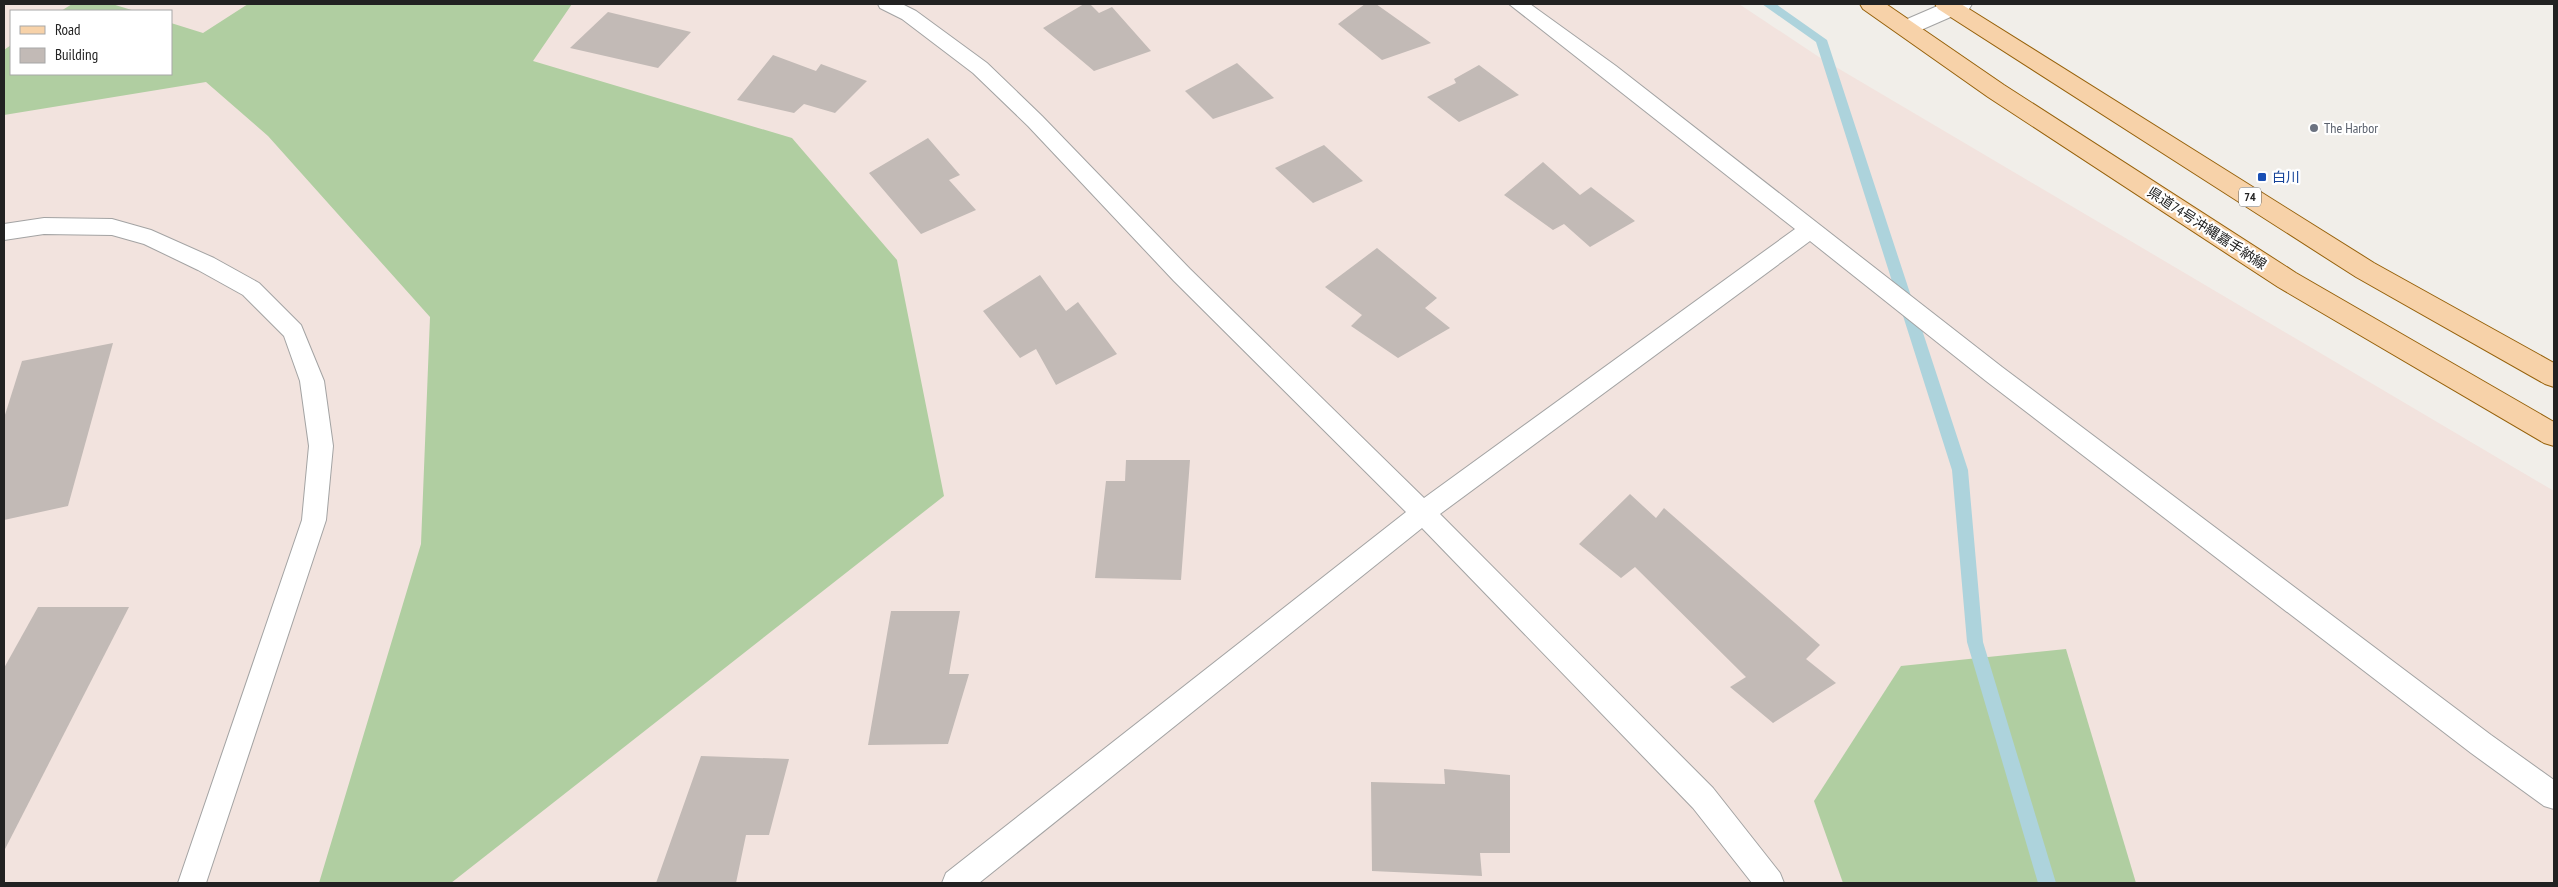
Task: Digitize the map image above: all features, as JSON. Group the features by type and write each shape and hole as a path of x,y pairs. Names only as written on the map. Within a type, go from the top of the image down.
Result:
{"main road":[{"name":"県道74号沖縄嘉手納線","path":"1870,4 1996,91 2287,280 2554,435"},
{"name":"74","path":"1953,5 2365,270 2554,376"}],"street":[{"path":"1906,28 1953,5"}],"lane":[{"path":"887,4 909,15 980,68 1035,121 1182,275 1423,513 1703,798 1770,883"},
{"path":"1518,4 1609,71 1994,374 2473,738 2554,796"},
{"path":"4,232 44,226 112,227 151,238 206,264 251,289 293,331 312,381 321,446 314,520 192,883"},
{"path":"956,883 1423,513 1809,230"}],"shaded area":[{"path":"4,4 1739,4 1819,57 2554,491 2554,883 4,883"}],"green space":[{"path":"72,4 112,4 132,10 63,10"},
{"path":"248,4 572,4 533,61 792,138 897,260 944,496 451,883 319,883 421,544 430,317 268,136 206,82 4,115 4,50 10,46 10,75 172,75 172,23 203,33"},
{"path":"2066,649 2136,883 1843,883 1814,801 1901,666"}],"building":[{"path":"1084,4 1090,4 1099,13 1112,7 1151,51 1094,71 1043,28"},
{"path":"1365,4 1376,4 1431,43 1382,60 1338,24"},
{"path":"608,12 691,32 658,68 570,48"},
{"path":"773,55 816,71 821,64 867,81 835,113 804,104 794,113 737,100"},
{"path":"1237,63 1274,98 1213,119 1185,91"},
{"path":"1479,65 1519,95 1459,122 1427,97 1456,83 1454,79"},
{"path":"928,138 960,175 949,180 976,210 921,234 869,173"},
{"path":"1324,145 1363,181 1313,203 1275,168"},
{"path":"1543,162 1580,195 1591,187 1635,221 1590,247 1564,224 1553,230 1504,195"},
{"path":"1377,248 1437,298 1425,308 1450,328 1398,358 1351,326 1362,315 1325,287"},
{"path":"1040,275 1066,311 1078,302 1117,354 1056,385 1036,349 1020,358 983,311"},
{"path":"113,343 68,506 4,520 4,418 22,361"},
{"path":"1126,460 1190,460 1181,580 1095,578 1106,481 1125,481"},
{"path":"1630,494 1656,518 1664,508 1820,645 1806,659 1836,683 1773,723 1730,687 1746,677 1635,567 1621,578 1579,544"},
{"path":"38,607 129,607 4,851 4,668"},
{"path":"891,611 960,611 949,674 969,674 948,744 868,745"},
{"path":"701,756 789,759 769,835 746,835 736,883 656,883"},
{"path":"1444,769 1510,775 1510,853 1480,853 1482,876 1372,871 1371,782 1445,784"}],"waterway":[{"path":"1768,4 1821,40 1960,470 1975,642 2047,883"}],"place":[{"name":"The Harbor","path":"2314,128"},
{"name":"白川","path":"2262,177"}]}
